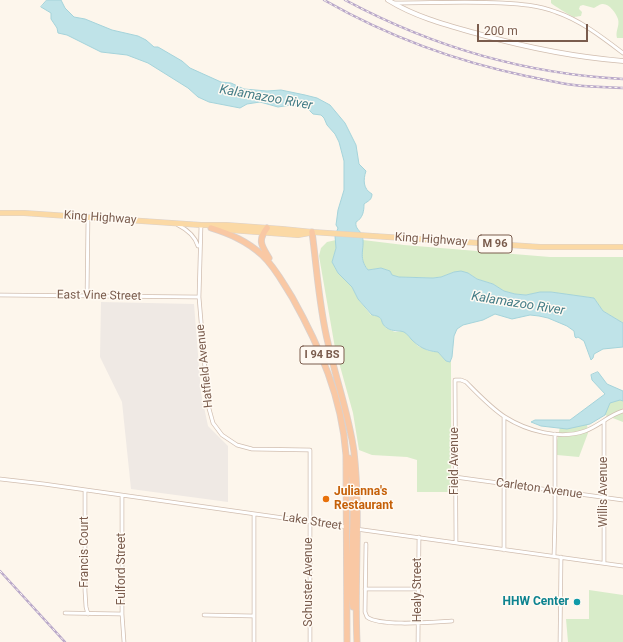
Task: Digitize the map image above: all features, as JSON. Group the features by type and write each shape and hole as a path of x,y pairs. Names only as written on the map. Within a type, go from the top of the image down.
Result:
{"highway":[{"name":"I 94 BS","path":"211,228 237,237 252,246 277,272"},
{"name":"I 94 BS","path":"266,230 261,240 262,246 306,322 324,362 340,413 346,455 352,528"},
{"name":"I 94 BS","path":"312,232 319,295 327,341 351,433 357,487 352,528 346,642"},
{"path":"352,528 352,595 356,617 357,642"}],"main road":[{"name":"King Highway","path":"0,209 24,213"},
{"name":"King Highway","path":"0,213 88,217 175,224 226,225 266,230"},
{"name":"King Highway","path":"201,225 211,228 266,230 282,228 334,234 540,247 623,247"}],"street":[{"path":"388,0 394,4 450,27 522,46 571,56 623,61"},
{"path":"394,4 491,2 524,4 539,7 571,18 598,34 623,53"},
{"path":"87,296 88,217"},
{"path":"175,224 192,234 196,240 199,250"},
{"name":"Hatfield Avenue","path":"201,225 199,250 199,297 208,405 211,417 222,435 244,448 310,450"},
{"name":"East Vine Street","path":"0,295 199,297"},
{"name":"Field Avenue","path":"456,543 455,380 466,382 504,417"},
{"path":"504,550 504,417 525,426 555,434 582,432 623,411"},
{"name":"Willis Avenue","path":"604,421 604,563"},
{"path":"554,556 555,434"},
{"name":"Schuster Avenue","path":"310,450 310,642"},
{"name":"Carleton Avenue","path":"455,477 623,500"},
{"name":"Lake Street","path":"0,479 310,521 623,566"},
{"name":"Francis Court","path":"85,490 85,591 88,614"},
{"name":"Fulford Street","path":"122,496 122,614 124,642"},
{"path":"254,514 254,642"},
{"name":"Healy Street","path":"418,642 419,537"},
{"path":"366,544 366,589 364,612 369,619 386,622 452,621"},
{"path":"560,642 561,557"},
{"path":"366,589 418,589"},
{"path":"65,612 122,614"},
{"path":"204,615 254,616"}],"shaded area":[{"path":"101,302 194,304 201,393 208,426 228,446 228,502 131,489 122,402 100,357"}],"green space":[{"path":"551,0 623,0 623,38 617,38 618,19 614,11 607,5 601,4 594,8 583,5 580,6 579,9 582,12 581,16 574,17 552,4"},
{"path":"336,240 336,248 332,262 338,273 352,287 358,299 371,315 379,316 386,328 395,332 402,331 406,333 418,346 429,351 438,352 446,361 450,362 451,360 451,492 417,492 417,460 407,457 372,455 359,450 353,413 335,348 319,256 321,248 327,242"},
{"path":"363,240 404,245 550,257 623,257 623,323 603,311 594,298 551,292 540,292 526,295 515,294 504,291 493,284 477,279 468,273 454,272 441,277 433,278 399,277 392,275 390,271 381,268 368,270 365,267 363,259"},
{"path":"623,398 623,422 605,415 602,404"},
{"path":"587,424 588,433 579,457 557,455 556,445 560,427"},
{"path":"589,590 623,595 623,642 568,642 566,619 589,619"}],"water":[{"name":"Kalamazoo River","path":"47,0 61,0 65,8 74,17 85,19 112,30 138,36 146,40 154,47 158,47 182,61 190,68 221,82 231,83 244,89 267,91 281,90 305,95 317,98 330,105 345,123 356,145 359,164 366,171 364,178 365,187 372,194 371,199 364,204 362,216 356,222 357,228 363,239 363,261 368,270 381,268 390,271 392,275 399,277 433,278 461,271 468,273 477,279 493,284 504,291 515,294 526,295 540,292 551,292 594,298 603,311 623,323 623,347 603,349 594,354 591,360 584,341 578,337 576,338 574,331 567,326 539,316 530,315 512,319 495,314 483,320 463,325 457,329 454,336 452,357 450,362 446,361 438,352 426,350 414,342 404,332 387,328 384,326 381,318 372,315 358,299 352,287 338,273 332,262 336,248 335,236 338,228 336,225 338,210 344,190 344,161 339,142 335,134 321,115 313,114 307,108 291,105 278,107 260,102 247,104 240,108 209,102 198,97 188,88 148,63 127,55 101,52 67,35 58,33 57,28 51,19 51,13 41,7"},
{"path":"598,372 607,384 623,391 623,401 620,400 610,403 605,415 590,424 567,429 541,426 531,422 535,420 570,420 605,394 592,380 591,375"}],"railway":[{"path":"324,0 397,36 473,63 562,83 623,88"},
{"path":"345,0 411,31 480,55 550,71 623,79"},
{"path":"0,571 65,642"}],"place":[{"name":"Julianna's Restaurant","path":"326,499"},
{"name":"HHW Center","path":"577,602"}]}
